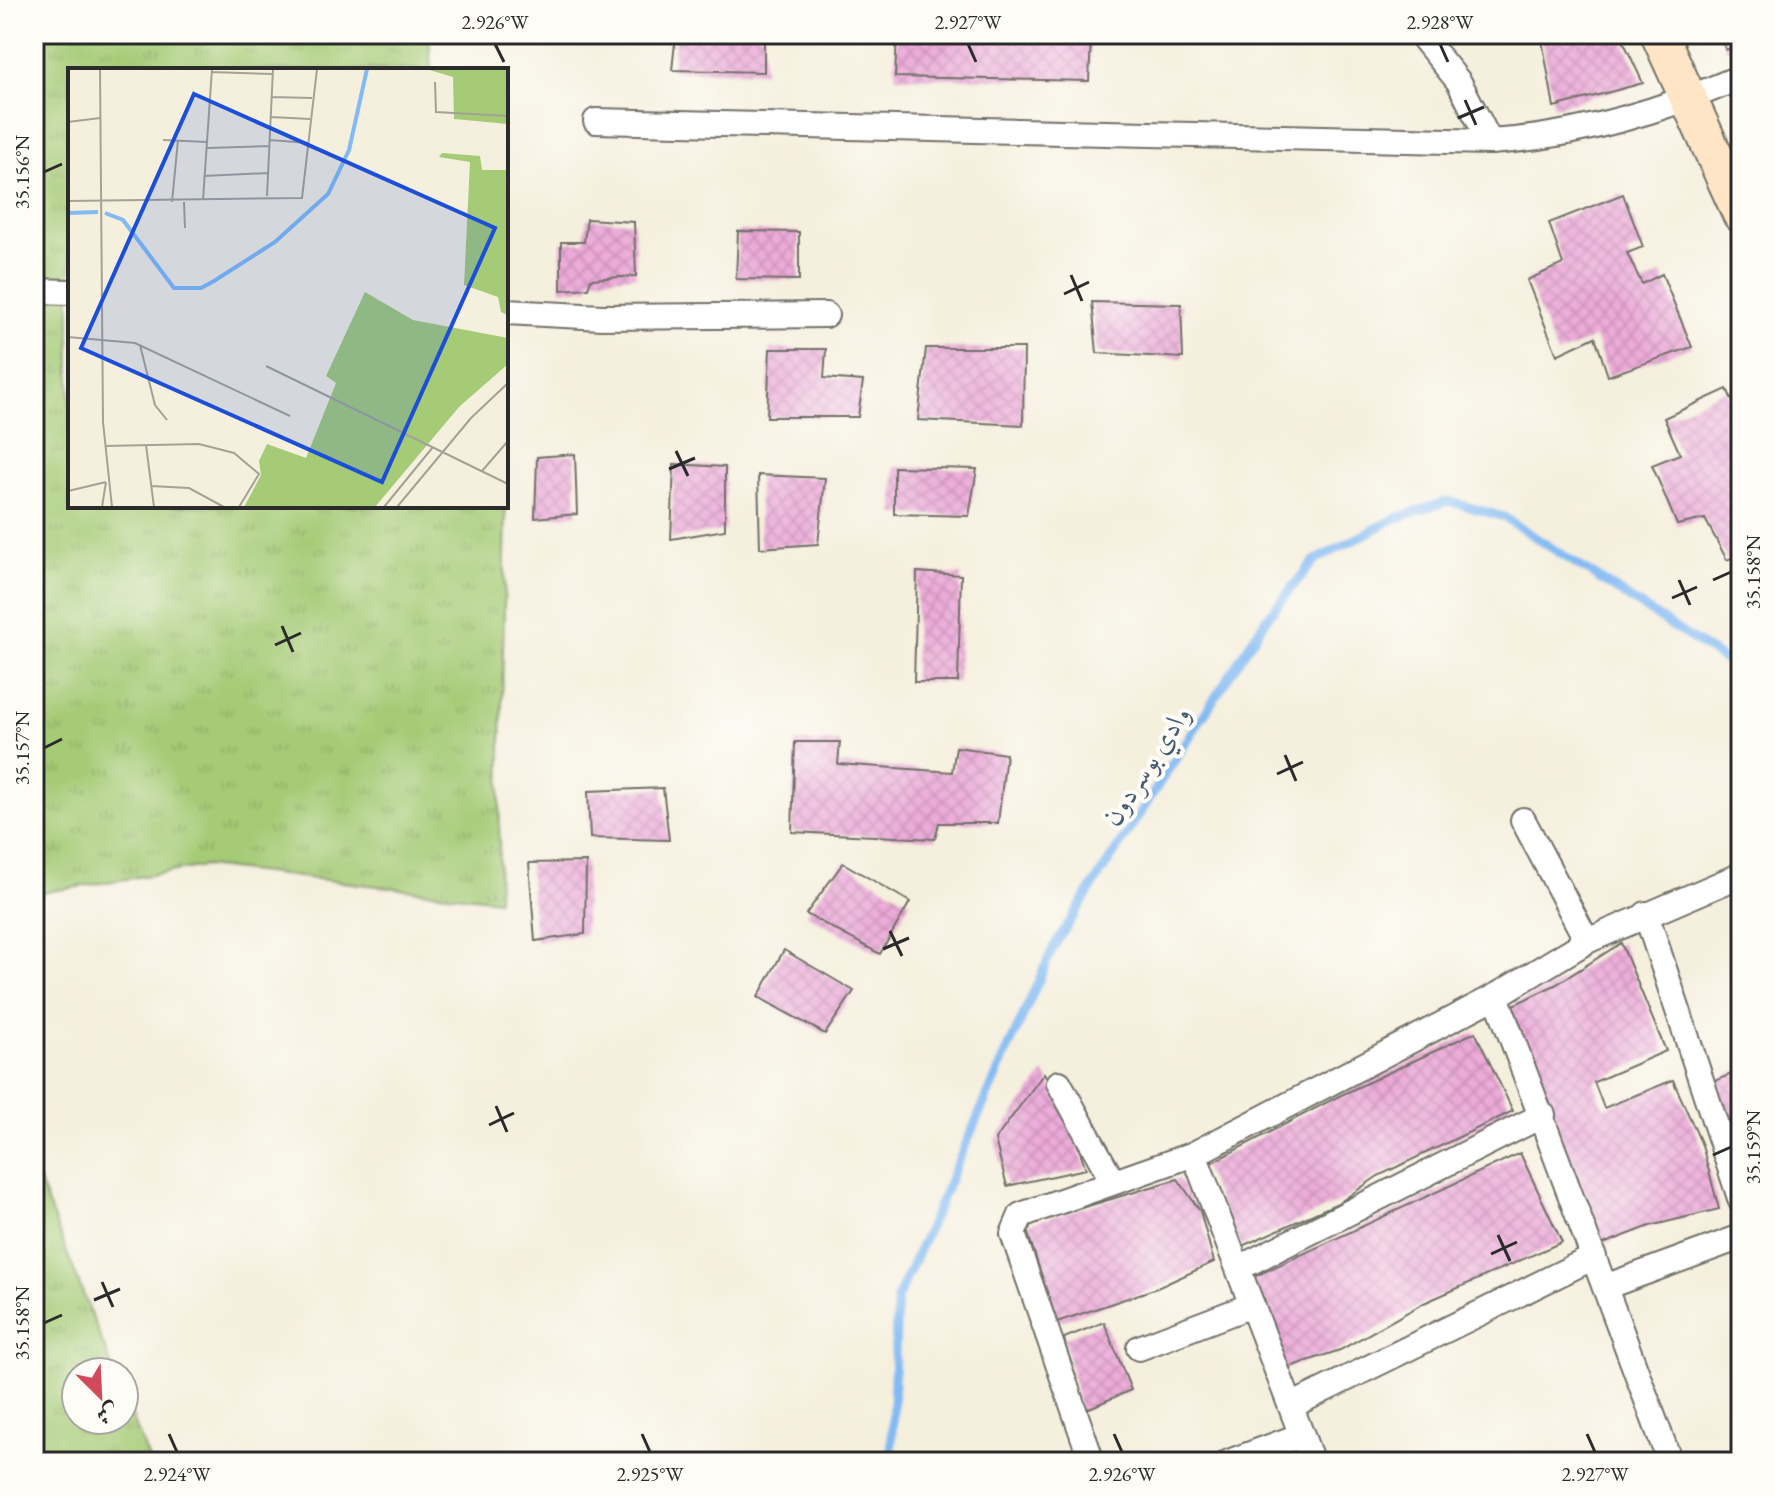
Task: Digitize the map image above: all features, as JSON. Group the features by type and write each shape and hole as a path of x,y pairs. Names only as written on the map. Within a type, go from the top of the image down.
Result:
{"main road":[{"path":"1659,34 1741,214"}],"street":[{"path":"1420,34 1459,82 1490,142"},
{"path":"596,121 1490,142 1584,130 1688,100 1741,77"},
{"path":"34,291 68,292"},
{"path":"508,312 602,317 826,315"},
{"path":"1523,820 1587,941"},
{"path":"1092,1462 1013,1234 1021,1215 1194,1154 1496,996 1587,941 1741,875"},
{"path":"1646,914 1741,1201"},
{"path":"1496,996 1543,1115 1670,1462"},
{"path":"1059,1083 1113,1182"},
{"path":"1239,1268 1543,1115"},
{"path":"1194,1154 1312,1462"},
{"path":"1605,1287 1741,1237"},
{"path":"1291,1406 1594,1257"},
{"path":"1139,1348 1252,1305"},
{"path":"1229,1462 1302,1435"}],"green space":[{"path":"34,34 429,34 431,68 68,68 68,508 506,508 498,900 205,866 34,894"},
{"path":"34,1169 108,1356 60,1356 60,1436 140,1436 150,1462 34,1462"}],"building":[{"path":"676,34 764,34 764,72 672,70"},
{"path":"897,34 1091,39 1089,81 895,77"},
{"path":"1541,34 1620,34 1643,83 1554,107"},
{"path":"1719,34 1741,34 1741,44 1726,50"},
{"path":"1623,194 1643,247 1627,253 1642,284 1662,274 1692,347 1608,376 1595,337 1557,355 1527,280 1563,264 1549,223"},
{"path":"587,219 634,222 636,276 591,279 588,288 561,290 561,242 584,242"},
{"path":"738,231 799,232 799,280 736,279"},
{"path":"1092,302 1181,304 1183,358 1097,353"},
{"path":"926,348 1024,348 1023,425 918,420"},
{"path":"770,349 826,349 824,378 863,381 858,417 767,417"},
{"path":"1727,389 1741,419 1741,554 1727,560 1705,519 1677,525 1652,465 1680,454 1664,418"},
{"path":"575,454 577,514 535,518 537,457"},
{"path":"674,464 725,467 725,530 671,539"},
{"path":"894,467 977,469 969,516 894,514"},
{"path":"758,475 825,478 818,544 760,548"},
{"path":"917,572 961,575 958,682 914,682"},
{"path":"795,742 840,742 838,764 952,772 956,747 1006,754 998,823 939,823 935,839 792,832"},
{"path":"663,788 669,840 590,838 588,791"},
{"path":"586,862 585,934 535,941 529,863"},
{"path":"843,863 910,902 880,954 806,914"},
{"path":"1621,943 1666,1051 1594,1082 1604,1108 1673,1080 1702,1145 1719,1209 1650,1226 1598,1246 1507,1008 1557,984"},
{"path":"784,950 854,991 825,1034 758,997"},
{"path":"1475,1032 1513,1111 1378,1176 1340,1202 1240,1247 1203,1167 1339,1096"},
{"path":"1741,1070 1741,1179 1712,1082"},
{"path":"1044,1073 1066,1111 1086,1169 1007,1186 995,1140"},
{"path":"1520,1153 1562,1242 1424,1303 1340,1350 1284,1369 1247,1280"},
{"path":"1178,1179 1200,1211 1214,1262 1157,1288 1057,1322 1025,1225"},
{"path":"1104,1322 1131,1390 1080,1412 1064,1338"}],"waterway":[{"name":"وادي بوسردون","path":"891,1462 897,1299 1054,946 1266,619 1314,561 1394,519 1448,501 1504,517 1741,671"}]}
